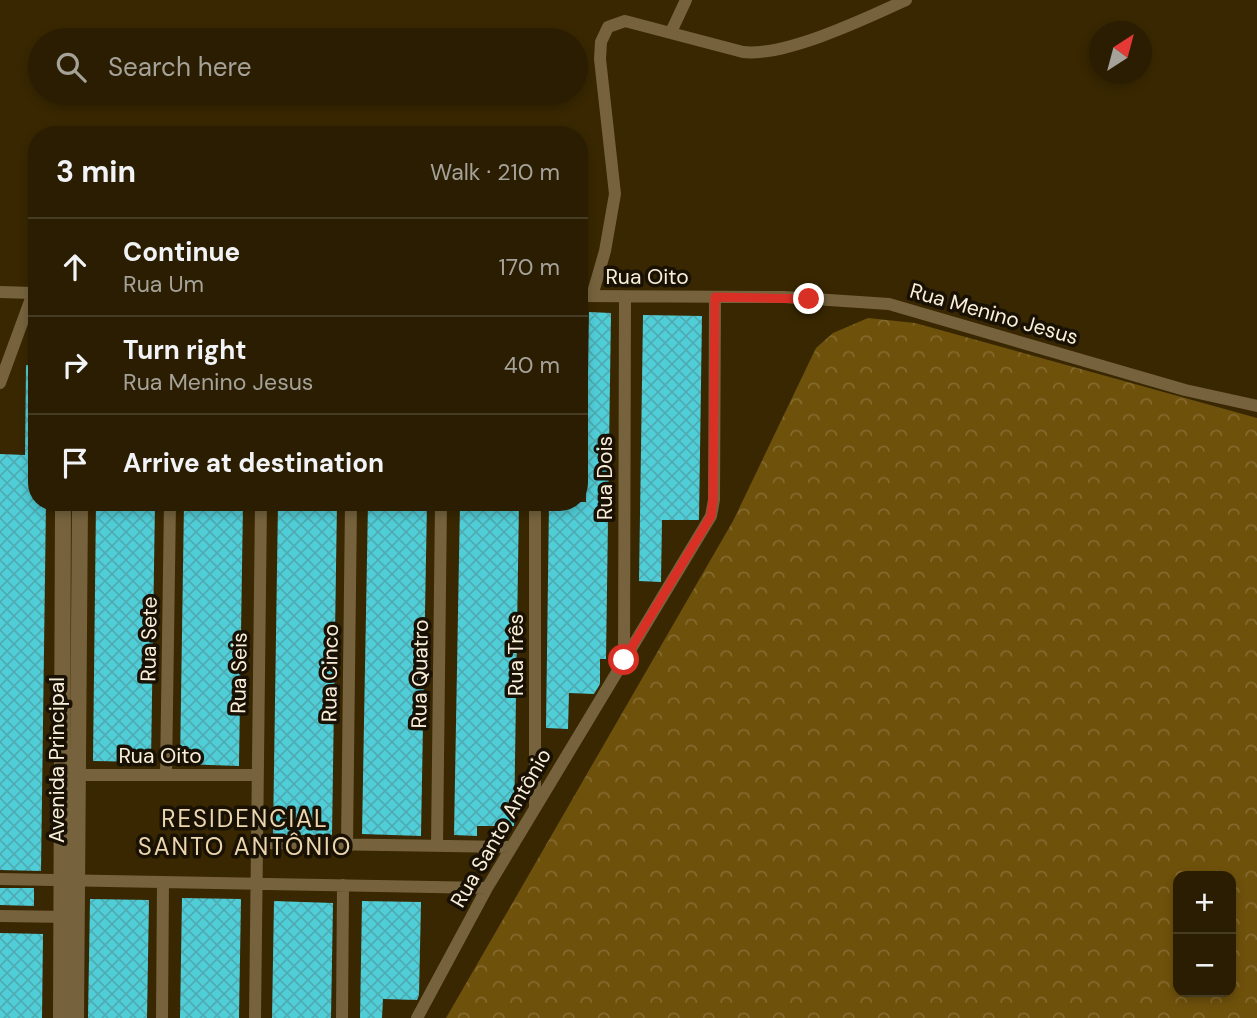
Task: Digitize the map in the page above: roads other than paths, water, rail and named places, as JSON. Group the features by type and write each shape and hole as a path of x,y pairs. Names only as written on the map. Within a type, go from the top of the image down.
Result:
{"street":[{"path":"671,32 686,0"},
{"path":"588,289 605,251 615,194 601,78 601,42 608,27 620,22 671,32 743,52 762,53 822,35 906,0"},
{"path":"0,292 28,293"},
{"name":"Rua Oito","path":"588,296 715,297"},
{"name":"Rua Dois","path":"624,660 625,296"},
{"name":"Rua Menino Jesus","path":"715,297 784,297 889,304 1185,390 1257,406"},
{"name":"Rua Santo Antônio","path":"417,1018 486,888 711,516 715,297"},
{"path":"0,383 28,311"},
{"name":"Avenida Principal","path":"63,511 70,775"},
{"name":"Avenida Principal","path":"76,1018 69,880 80,511"},
{"name":"Rua Sete","path":"166,775 170,511"},
{"name":"Rua Seis","path":"255,1018 261,511"},
{"name":"Rua Cinco","path":"347,845 351,511"},
{"name":"Rua Quatro","path":"438,846 441,511"},
{"name":"Rua Três","path":"535,511 535,807"},
{"name":"Rua Oito","path":"70,775 257,775"},
{"path":"257,843 511,847"},
{"path":"0,879 486,888"},
{"path":"162,1018 163,882"},
{"path":"342,1018 343,885"},
{"path":"0,916 69,917"},
{"name":"Avenida Principal","path":"61,1018 69,917"}],"district":[{"name":"RESIDENCIAL SANTO ANTÔNIO","path":"245,833"}]}
